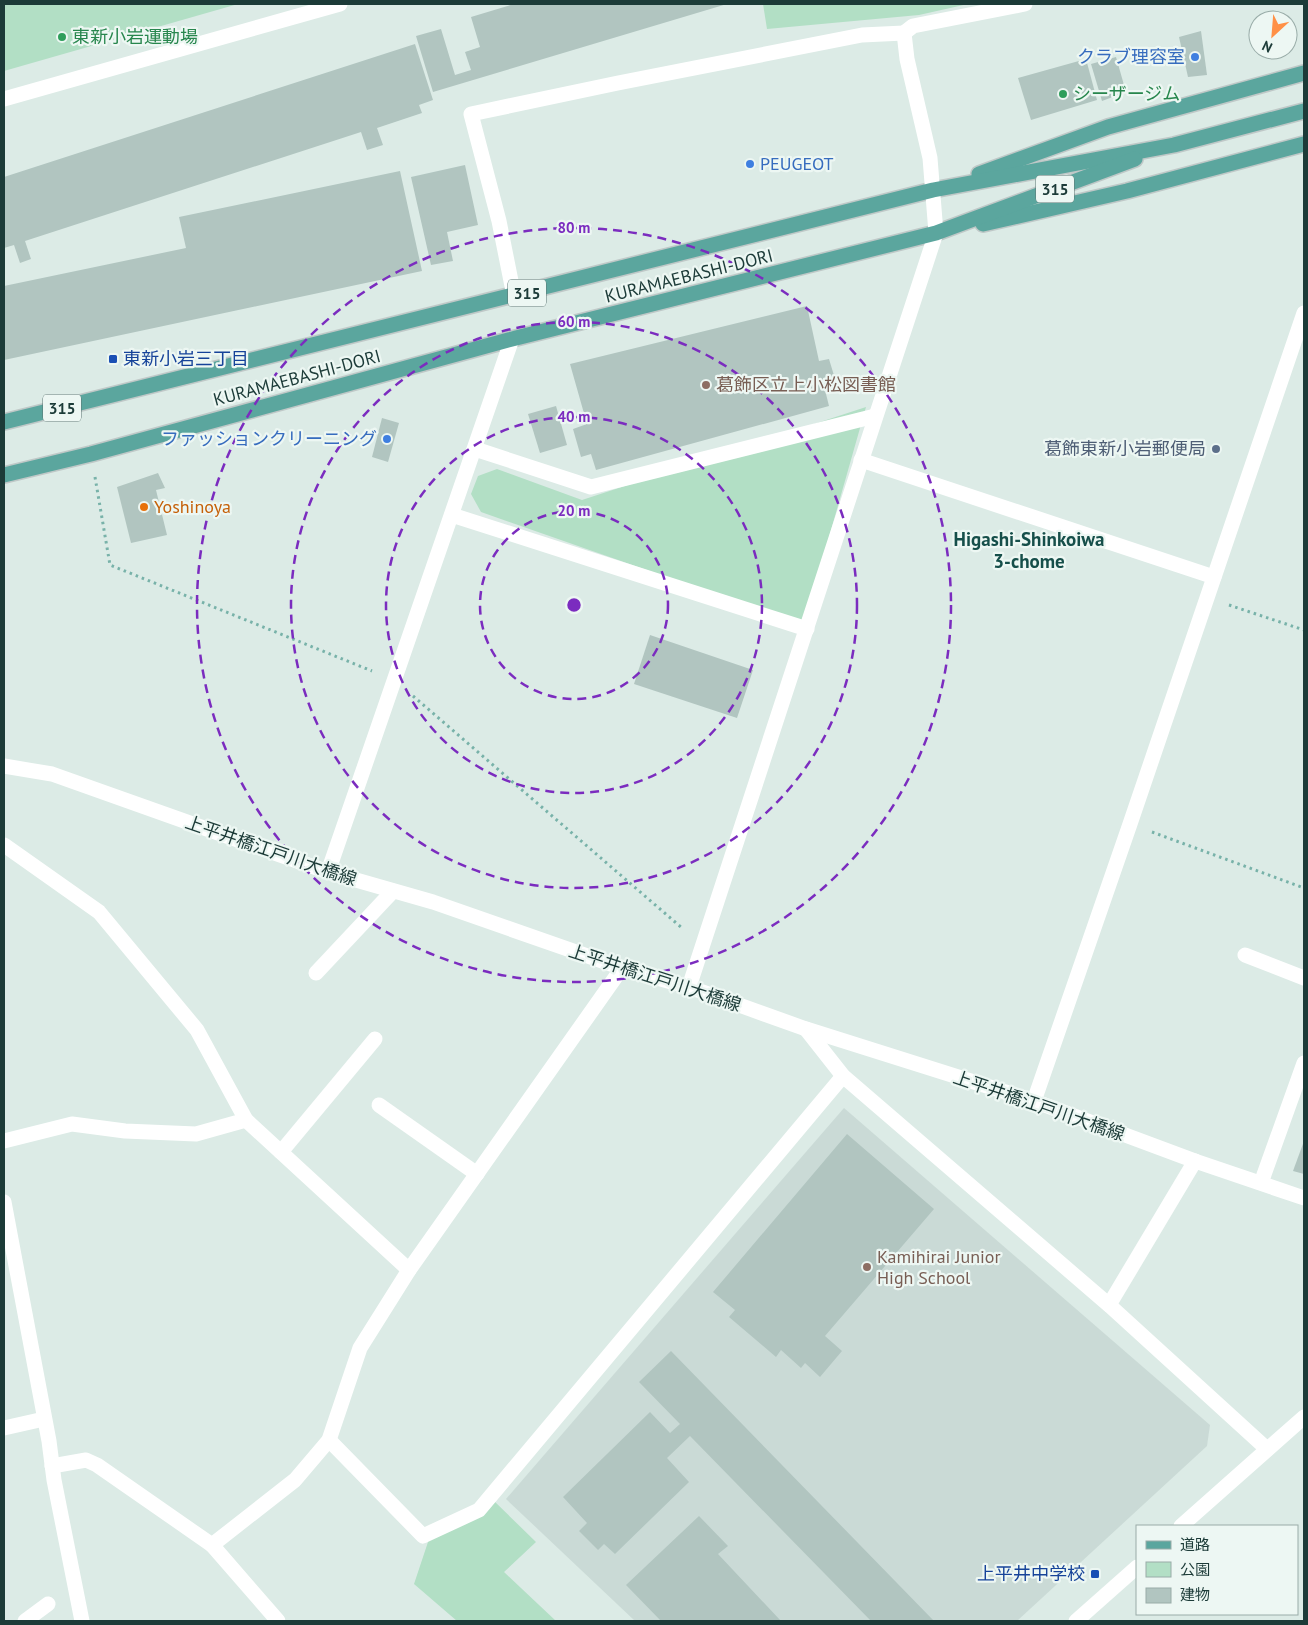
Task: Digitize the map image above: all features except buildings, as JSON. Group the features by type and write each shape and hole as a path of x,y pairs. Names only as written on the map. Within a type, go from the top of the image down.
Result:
{"main road":[{"path":"933,190 1108,128 1304,73"},
{"name":"KURAMAEBASHI-DORI","path":"4,422 933,190 1174,145 1304,111"},
{"path":"936,233 1127,191 1304,144"},
{"name":"KURAMAEBASHI-DORI","path":"4,475 91,454 512,339 936,233 1174,145"}],"street":[{"path":"4,99 340,4"},
{"path":"514,296 499,220 471,114 862,35 904,33 912,26 1025,4"},
{"path":"690,987 936,233 930,158 907,58 904,33"},
{"path":"1034,1101 1304,313"},
{"path":"328,872 512,339"},
{"path":"475,449 591,487 875,416"},
{"path":"861,460 1214,577"},
{"path":"452,515 807,629"},
{"name":"上平井橋江戸川大橋線","path":"4,766 52,774 328,872 433,902 622,968 690,987 806,1029 1034,1101 1195,1162 1304,1198"},
{"path":"4,845 99,912 197,1030 246,1120 409,1270"},
{"path":"316,973 393,891"},
{"path":"1244,955 1304,978"},
{"path":"212,1544 295,1480 329,1440 360,1348 409,1270 622,968"},
{"path":"806,1029 843,1076 1109,1305 1267,1449"},
{"path":"281,1152 375,1039"},
{"path":"1261,1183 1304,1063"},
{"path":"329,1440 423,1536 479,1510 843,1076"},
{"path":"379,1105 477,1174"},
{"path":"4,1140 72,1124 125,1131 196,1134 246,1120"},
{"path":"1109,1305 1195,1162"},
{"path":"4,1202 82,1621"},
{"path":"1182,1525 1304,1417"},
{"path":"4,1428 44,1419"},
{"path":"52,1466 86,1460 91,1462 212,1544 278,1621"},
{"path":"1076,1621 1136,1567"},
{"path":"25,1621 48,1604"}],"path":[{"path":"1214,577 1215,600 1304,630"},
{"path":"1130,824 1304,888"}],"shaded area":[{"name":"Kamihirai Junior High School","path":"844,1108 1210,1425 1207,1446 1017,1621 635,1621 506,1499"}],"green space":[{"name":"東新小岩運動場","path":"4,4 238,4 4,71"},
{"path":"763,4 968,4 919,15 767,29"},
{"path":"866,407 804,625 481,512 471,494 478,476 497,469 582,500"},
{"path":"493,1500 536,1542 504,1572 556,1621 457,1621 414,1584 429,1539"}],"place":[{"name":"東新小岩運動場","path":"62,37"},
{"name":"クラブ理容室","path":"1195,57"},
{"name":"シーザージム","path":"1063,94"},
{"name":"PEUGEOT","path":"750,164"},
{"name":"東新小岩三丁目","path":"113,359"},
{"name":"葛飾区立上小松図書館","path":"706,385"},
{"name":"ファッションクリーニング","path":"387,439"},
{"name":"葛飾東新小岩郵便局","path":"1216,449"},
{"name":"Yoshinoya","path":"144,507"},
{"name":"Kamihirai Junior High School","path":"867,1267"},
{"name":"上平井中学校","path":"1095,1574"}],"district":[{"name":"Higashi-Shinkoiwa 3-chome","path":"1029,550"}]}
